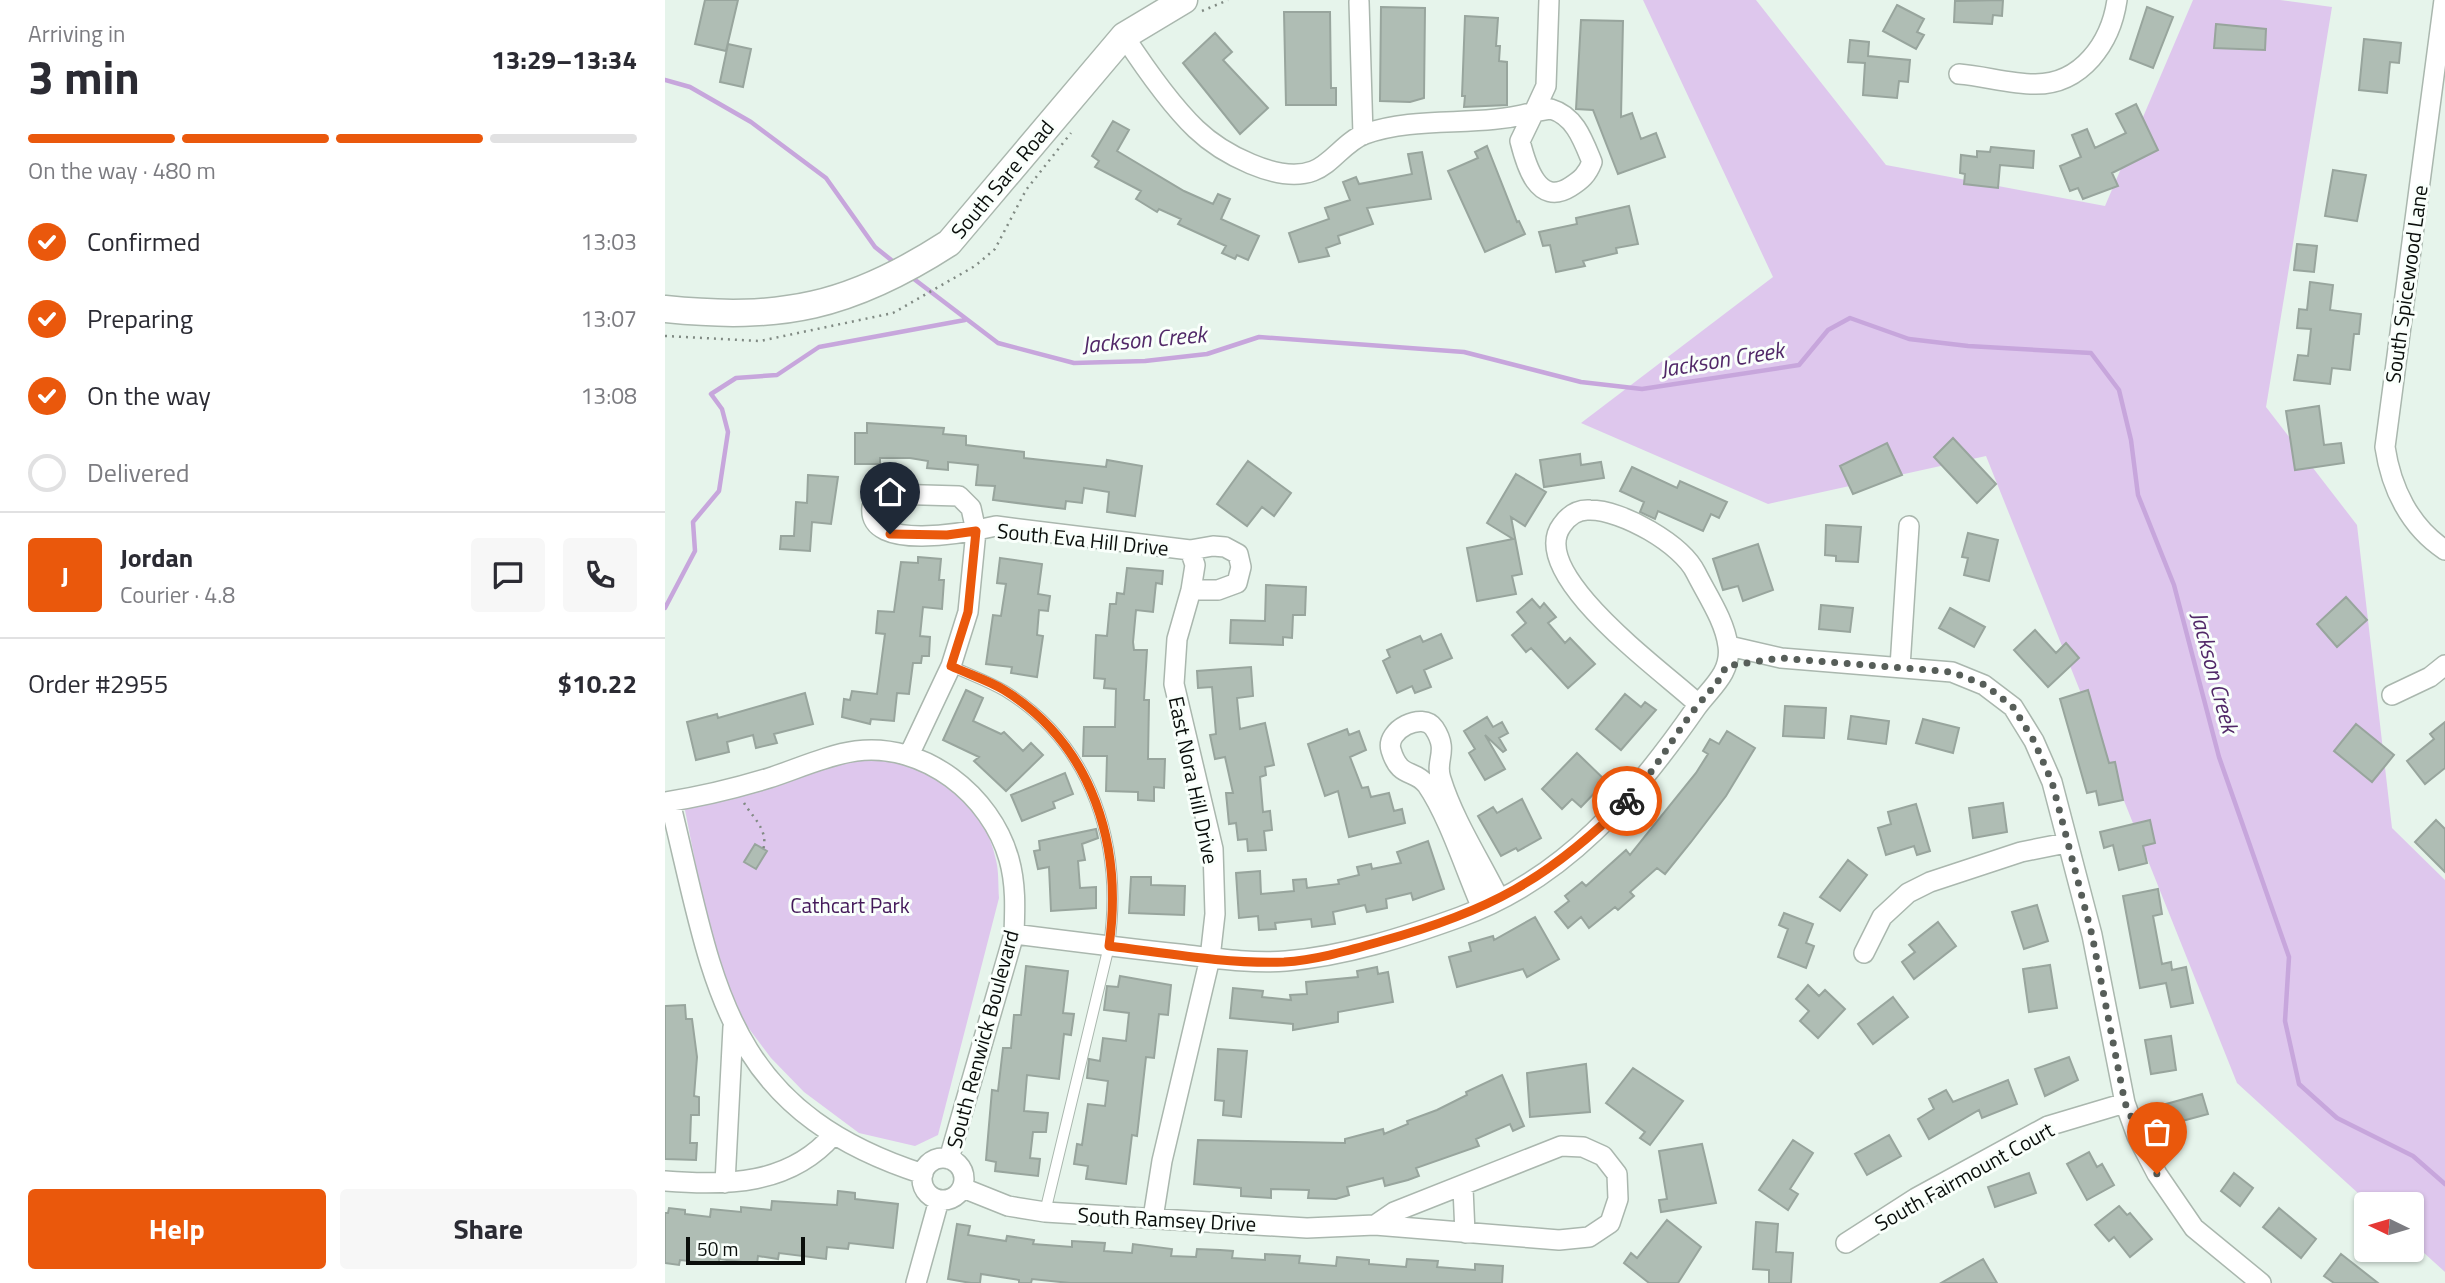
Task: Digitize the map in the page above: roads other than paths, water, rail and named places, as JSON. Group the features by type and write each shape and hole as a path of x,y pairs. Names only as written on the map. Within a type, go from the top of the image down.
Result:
{"main road":[{"name":"South Sare Road","path":"665,309 729,314 781,312 834,301 879,284 949,243 1124,36 1191,7"}],"street":[{"path":"1124,36 1196,130 1239,158 1273,173 1296,174 1314,171 1363,135 1460,120 1508,120 1534,112 1546,86 1549,0"},
{"path":"1959,74 2034,85 2054,81 2095,56 2108,36 2117,0"},
{"name":"South Spicewood Lane","path":"2444,0 2385,447 2393,481 2407,511 2422,530 2445,550"},
{"path":"1359,2 1363,135"},
{"name":"South Eva Hill Drive","path":"976,531 971,508 959,496 889,494 872,507 871,514 877,527 890,534 947,535 976,531 996,526 1190,550 1195,565 1191,590"},
{"path":"1014,934 1210,958 1284,962 1341,953 1437,925 1491,904 1584,844 1630,798 1673,743 1698,704 1716,687 1727,656 1692,565 1662,537 1591,509 1574,512 1560,527 1556,539 1556,558 1576,588 1630,647 1698,704"},
{"path":"1900,667 1909,526"},
{"path":"909,755 951,666 968,612 976,531"},
{"path":"1190,550 1225,547 1238,554 1241,566 1237,583 1218,590 1191,590"},
{"name":"East Nora Hill Drive","path":"1153,1218 1162,1161 1210,958 1215,914 1213,849 1174,684 1177,639 1191,590"},
{"path":"1727,656 1952,672 1985,685 2013,707 2034,741 2052,782 2066,844 2092,935 2125,1103 2157,1174 2194,1228 2261,1283"},
{"path":"2392,695 2430,677 2445,665"},
{"path":"1451,819 1440,777 1443,746 1433,725 1424,721 1394,733 1389,740 1399,768 1426,784 1451,819 1491,904"},
{"name":"South Renwick Boulevard","path":"668,802 765,779 856,751 909,755 966,787 988,816 1009,858 1016,896 1014,934 949,1159"},
{"path":"1417,777 1439,767"},
{"path":"668,802 704,946 733,1027 760,1067 782,1092 833,1135 923,1174"},
{"path":"1864,953 1882,917 1908,893 1930,882 2021,852 2066,844"},
{"path":"725,1183 732,1090 730,1078 733,1027"},
{"path":"732,1090 739,1081 760,1067"},
{"name":"South Fairmount Court","path":"1846,1243 1916,1198 2048,1126 2125,1103"},
{"path":"665,1181 725,1183 765,1177 812,1158 833,1135"},
{"name":"South Ramsey Drive","path":"963,1188 1008,1206 1045,1212 1307,1228 1375,1225 1559,1240 1589,1237 1610,1223 1618,1199 1617,1174 1603,1156 1583,1147 1561,1146 1462,1188 1394,1212 1375,1225"},
{"path":"936,1159 949,1159 964,1173 963,1188 953,1198 939,1200 923,1187 923,1174 936,1159"},
{"path":"1462,1188 1465,1233"},
{"path":"916,1283 939,1200"}],"lane":[{"path":"951,666 1005,691 1043,723 1079,768 1096,799 1110,847 1115,906 1109,946 1045,1212"}],"waterway":[{"name":"Jackson Creek","path":"665,80 690,87 751,122 826,178 875,247 895,263"},
{"name":"Jackson Creek","path":"910,276 998,343 1074,363 1145,361 1207,354 1259,337 1464,352 1581,382 1642,389 1799,365 1828,330 1850,318 1909,339 1968,346 2091,353 2119,390 2131,440 2138,495 2174,585 2219,757 2289,957 2285,1021 2299,1084 2337,1118 2413,1156 2445,1184"},
{"path":"665,608 695,551 693,522 719,491 728,432 722,409 711,394 736,378 777,375 819,347 965,320"}],"park label":[{"name":"Cathcart Park","path":"850,905"}]}
